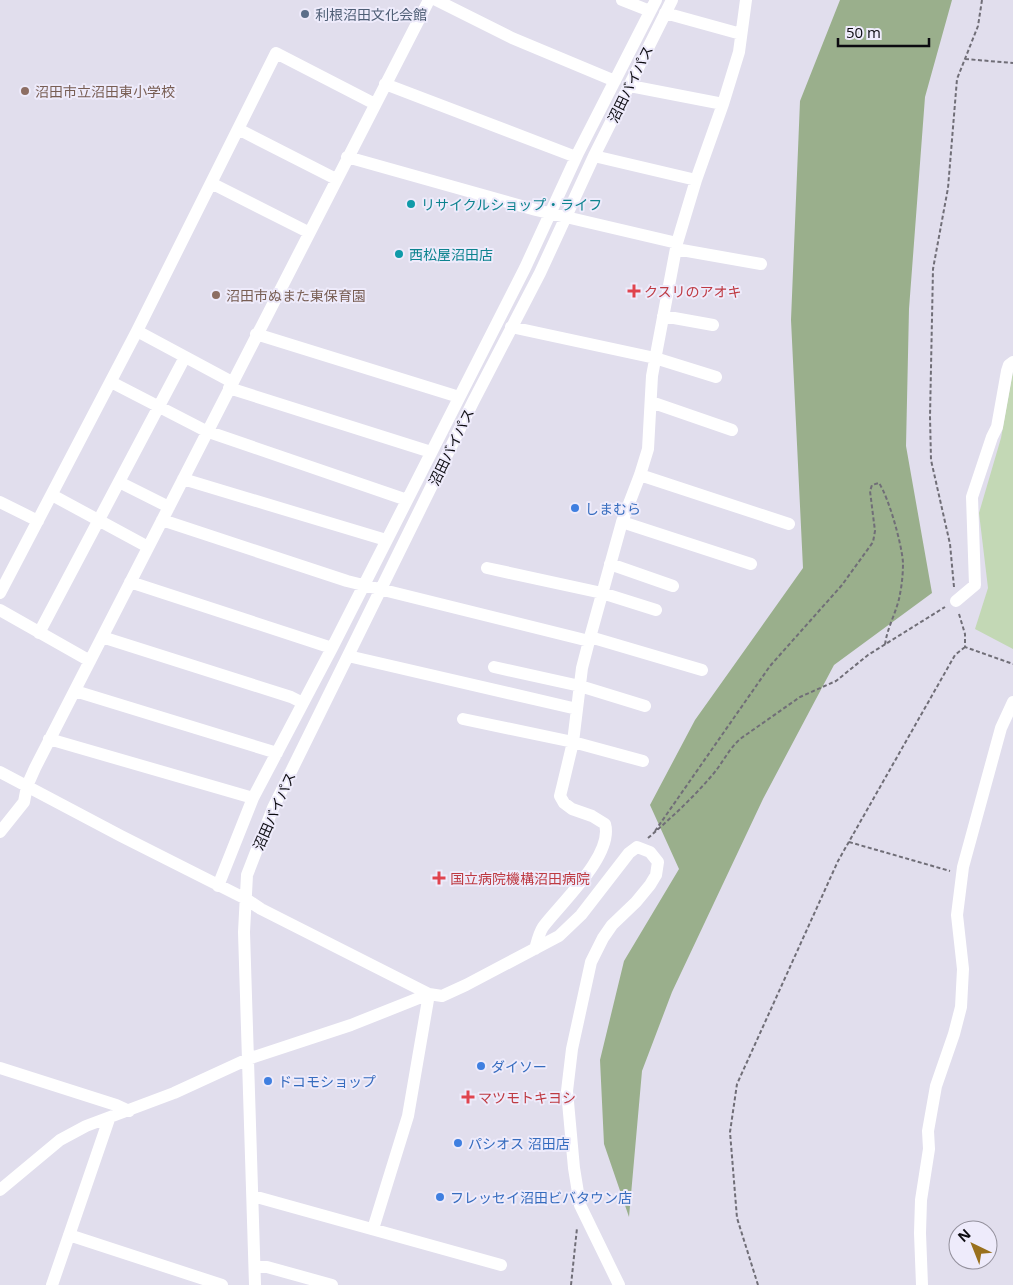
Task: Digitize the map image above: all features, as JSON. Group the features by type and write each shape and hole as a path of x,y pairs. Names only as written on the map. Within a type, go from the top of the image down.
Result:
{"street":[{"path":"0,832 24,802 27,786 50,739 308,232 429,0"},
{"path":"436,0 512,38 615,81"},
{"path":"622,0 653,6"},
{"name":"沼田バイパス","path":"255,1285 244,932 247,875 273,808 473,402 540,273 594,156 672,0"},
{"path":"535,949 542,928 568,900 592,867 606,840 608,831 605,824 592,816 572,809 564,803 560,796 574,742 582,668 622,522 648,449 652,376 677,246 696,180 739,52 746,0"},
{"name":"沼田バイパス","path":"218,886 253,798 407,500 524,268 576,157 653,6"},
{"path":"665,13 741,34"},
{"path":"0,593 138,332 276,53 375,104"},
{"path":"385,84 576,157"},
{"path":"630,86 723,104"},
{"path":"238,129 336,179"},
{"path":"594,156 696,180"},
{"path":"347,157 677,246 761,264"},
{"path":"212,183 308,232"},
{"path":"663,316 713,325"},
{"path":"512,327 655,358 716,377"},
{"path":"138,332 185,357 230,385 431,452"},
{"path":"256,334 459,397"},
{"path":"39,633 185,357"},
{"path":"956,601 975,584 972,497 997,427 1007,371 1009,365 1013,362"},
{"path":"111,382 206,432 407,500"},
{"path":"651,402 732,430"},
{"path":"640,475 789,524"},
{"path":"183,479 386,540"},
{"path":"119,482 169,506"},
{"path":"52,495 148,547"},
{"path":"0,502 38,521"},
{"path":"162,520 364,585 590,639 702,670"},
{"path":"622,522 750,564"},
{"path":"610,564 672,586"},
{"path":"487,568 602,593 656,610"},
{"path":"130,582 332,648"},
{"path":"0,610 90,662"},
{"path":"102,637 291,697 303,703"},
{"path":"348,656 577,709"},
{"path":"494,667 580,686 645,706"},
{"path":"75,690 277,753"},
{"path":"922,1285 921,1200 929,1150 928,1131 936,1086 961,1008 963,969 957,914 962,875 1001,728 1013,702"},
{"path":"463,719 574,742 643,761"},
{"path":"50,739 253,798"},
{"path":"0,772 261,909 429,994 442,996 559,936 581,915 629,853 637,847 650,852 658,862 656,875 636,902 612,925 603,938 592,962 572,1049 567,1091 574,1168 580,1205 619,1285"},
{"path":"0,1190 60,1140 86,1126 174,1093 248,1059 351,1025 429,994"},
{"path":"372,1229 408,1116 429,994"},
{"path":"0,1068 129,1111"},
{"path":"52,1285 108,1119"},
{"path":"253,1196 501,1265"},
{"path":"70,1235 222,1285"},
{"path":"255,1267 267,1266 332,1285"}],"path":[{"path":"758,1285 737,1218 730,1132 737,1084 838,861 955,655 965,646 966,634 956,601 950,544 932,460 930,417 931,344 934,269 948,188 957,79 978,26 982,0"},
{"path":"965,59 1013,63"},
{"path":"655,831 770,666 842,585 869,549 873,542 875,531 870,491 872,485 878,483 884,490 903,562 900,594 886,636 885,645"},
{"path":"637,847 677,812 715,772 734,745 740,740 800,697 836,681 868,655 956,601"},
{"path":"965,646 1013,664"},
{"path":"849,842 962,875"},
{"path":"570,1285 578,1224"}],"green space":[{"path":"840,0 952,0 925,97 909,309 906,446 932,593 834,665 763,799 672,992 642,1071 629,1217 604,1144 600,1060 624,961 679,869 650,805 695,720 803,568 791,320 800,101"},
{"path":"1013,371 1013,649 975,629 988,588 979,513 1001,438"}],"place":[{"name":"利根沼田文化会館","path":"305,14"},
{"name":"沼田市立沼田東小学校","path":"25,91"},
{"name":"リサイクルショップ・ライフ","path":"411,204"},
{"name":"西松屋沼田店","path":"399,254"},
{"name":"クスリのアオキ","path":"634,291"},
{"name":"沼田市ぬまた東保育園","path":"216,295"},
{"name":"しまむら","path":"575,508"},
{"name":"国立病院機構沼田病院","path":"439,878"},
{"name":"ダイソー","path":"481,1066"},
{"name":"ドコモショップ","path":"268,1081"},
{"name":"マツモトキヨシ","path":"468,1097"},
{"name":"パシオス 沼田店","path":"458,1143"},
{"name":"フレッセイ沼田ビバタウン店","path":"440,1197"}]}
